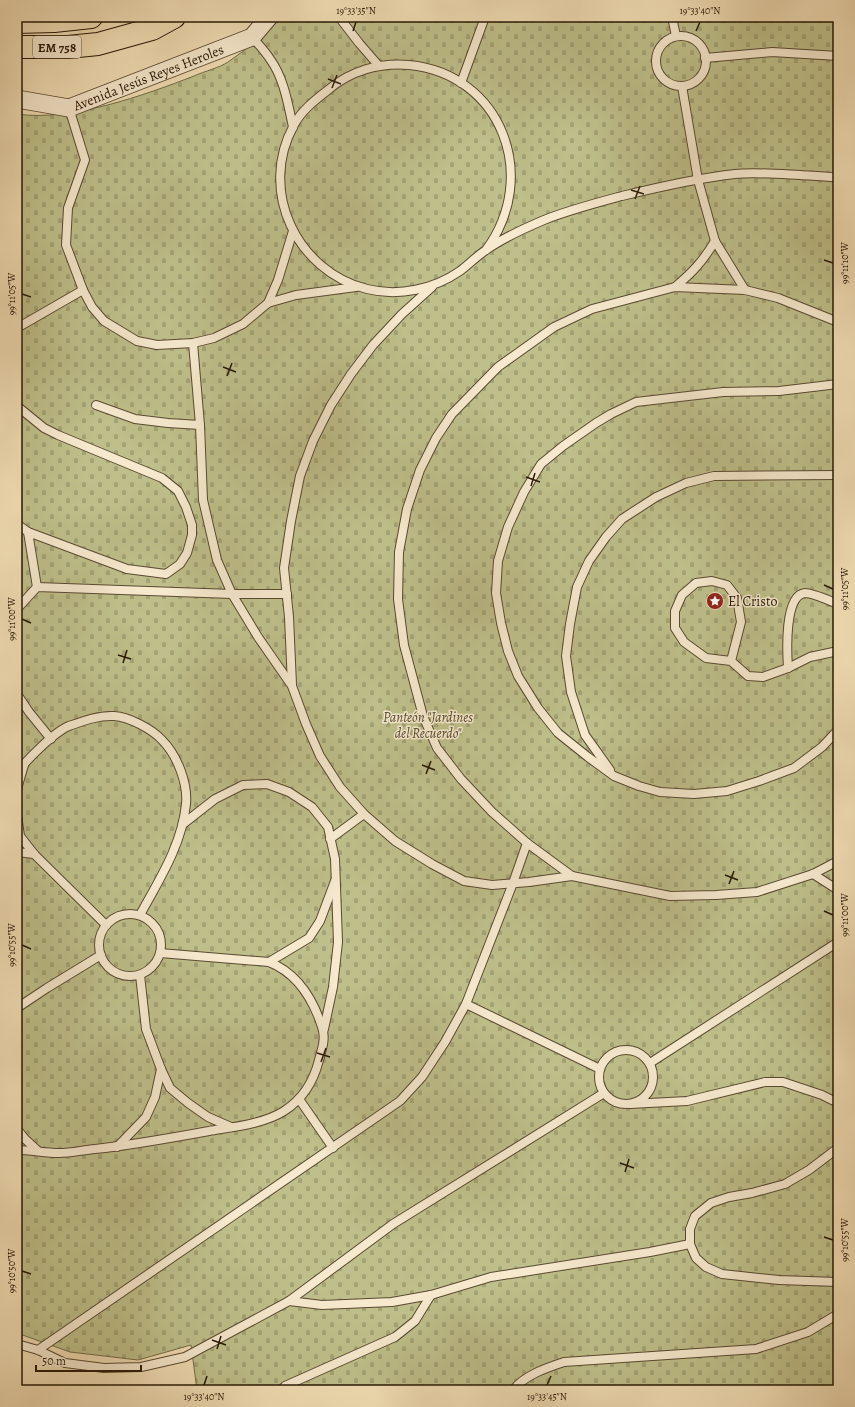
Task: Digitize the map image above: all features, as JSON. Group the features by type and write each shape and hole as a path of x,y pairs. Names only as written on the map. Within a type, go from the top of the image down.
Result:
{"highway":[{"name":"EM 758","path":"17,22 54,22 91,17"},
{"name":"EM 758","path":"17,47 68,47 98,44 152,29 174,17"}],"street":[{"name":"Avenida Jesús Reyes Heroles","path":"17,99 69,108 252,37 269,17"}],"lane":[{"path":"339,17 379,66"},
{"path":"461,83 485,17"},
{"path":"672,17 676,36"},
{"path":"676,36 691,38 697,42 703,50 705,58 705,66 701,76 691,84 682,86 671,84 664,80 658,72 656,62 657,53 662,44 668,39 676,36"},
{"path":"252,37 270,59 278,72 293,127"},
{"path":"705,58 772,52 838,56"},
{"path":"486,250 502,225 509,203 512,182 510,160 503,134 494,118 483,102 461,83 436,70 420,66 399,64 379,66 351,75 334,84 316,99 298,118 293,127 283,156 280,185 284,208 293,231 305,250 322,267 338,278 358,287 370,290 396,292 422,289 434,285 460,270 486,250 543,221 571,211 636,193 698,180 737,174 838,178"},
{"path":"682,86 698,180 715,241 745,290"},
{"path":"69,108 85,160 68,208 66,244 83,290 92,307 104,322 137,341 157,345 193,343 214,338 243,324 268,303 296,295 358,287"},
{"path":"268,303 278,280 293,231"},
{"path":"675,287 693,272 715,241"},
{"path":"292,686 290,617 284,568 300,476 331,405 351,374 373,345 402,314 434,285"},
{"path":"572,876 527,843 492,812 462,780 437,748 423,716 404,645 398,599 399,552 407,509 420,470 436,438 452,414 498,367 554,327 592,309 675,287 745,290 778,298 838,322"},
{"path":"17,328 83,290"},
{"path":"193,343 200,425 204,500 217,560 232,594 258,637 292,686 320,756 340,787 364,814 395,841 432,864 464,881 492,885 572,876 670,896 708,896 757,892 813,874 838,861"},
{"path":"838,384 779,391 723,392 636,402 606,417 563,446 541,464 524,492 508,527 498,561 496,593 508,651 518,676 538,708 558,733 614,776 639,786 660,792 694,794 727,791 794,768 822,747 838,730"},
{"path":"17,406 44,428 58,435 162,478 178,491 184,501 192,525 192,535 187,552 180,564 166,574 127,569 28,532 17,524"},
{"path":"96,406 135,419 200,425"},
{"path":"614,776 585,735 571,692 566,656 577,587 589,561 606,537 622,519 656,497 686,483 707,477 838,475"},
{"path":"28,532 37,587"},
{"path":"731,661 741,622 737,598 727,585 712,581 696,583 682,595 675,610 675,628 684,642 706,658 731,661 748,676 764,677 788,668 810,657 838,650"},
{"path":"17,609 37,587 232,594 287,594"},
{"path":"788,668 787,635 793,606 796,599 800,594 807,593 838,604"},
{"path":"17,694 29,712 51,739"},
{"path":"17,772 25,762 68,726 91,719 114,716 148,728 162,740 176,758 184,783 186,802 183,824 176,847 140,915"},
{"path":"17,789 25,762"},
{"path":"17,1150 60,1153 117,1147 263,1120 284,1111 299,1099 310,1084 323,1047 323,1030 333,987 338,942 335,859 328,827 312,807 289,792 267,784 243,785 215,799 183,824"},
{"path":"330,839 364,814"},
{"path":"17,815 20,836 34,854 106,925"},
{"path":"38,1350 333,1148 405,1096 422,1077 445,1042 466,1004 527,843"},
{"path":"17,852 34,854"},
{"path":"813,874 838,890"},
{"path":"269,962 309,938 320,921 336,879"},
{"path":"124,914 140,915 149,920 160,934 160,953 155,964 148,971 140,975 130,976 119,974 105,963 101,955 100,936 106,925 115,918 124,914"},
{"path":"650,1063 838,942"},
{"path":"160,953 269,962 281,966 293,976 302,987 319,1017 323,1030"},
{"path":"17,1009 101,955"},
{"path":"140,975 146,1030 170,1088 208,1117 231,1127"},
{"path":"466,1004 600,1069"},
{"path":"630,1104 642,1099 650,1091 653,1082 653,1072 650,1063 637,1051 620,1050 610,1055 603,1063 600,1069 599,1077 604,1093 609,1098 619,1103 630,1104 687,1101 765,1082 783,1082 822,1095 838,1103"},
{"path":"117,1147 146,1118 155,1097 161,1069"},
{"path":"18,1347 38,1350 65,1363 104,1368 141,1368 185,1357 289,1301 393,1224 604,1093"},
{"path":"299,1099 333,1148"},
{"path":"17,1129 38,1151"},
{"path":"838,1148 809,1170 785,1184 711,1202 695,1216 690,1229 690,1244 696,1258 706,1267 722,1274 766,1279 838,1282"},
{"path":"289,1301 322,1305 392,1302 431,1295 491,1277 650,1252 690,1244"},
{"path":"281,1390 285,1386 394,1337 415,1322 431,1295"},
{"path":"513,1390 517,1384 541,1370 564,1362 756,1349 808,1332 838,1314"}],"green space":[{"name":"Panteón \"Jardines del Recuerdo\"","path":"283,17 838,17 838,1390 197,1390 191,1345 138,1360 70,1352 17,1333 17,114 60,114 83,111 153,91 216,68 228,62"}],"place":[{"name":"El Cristo","path":"715,601"}]}
